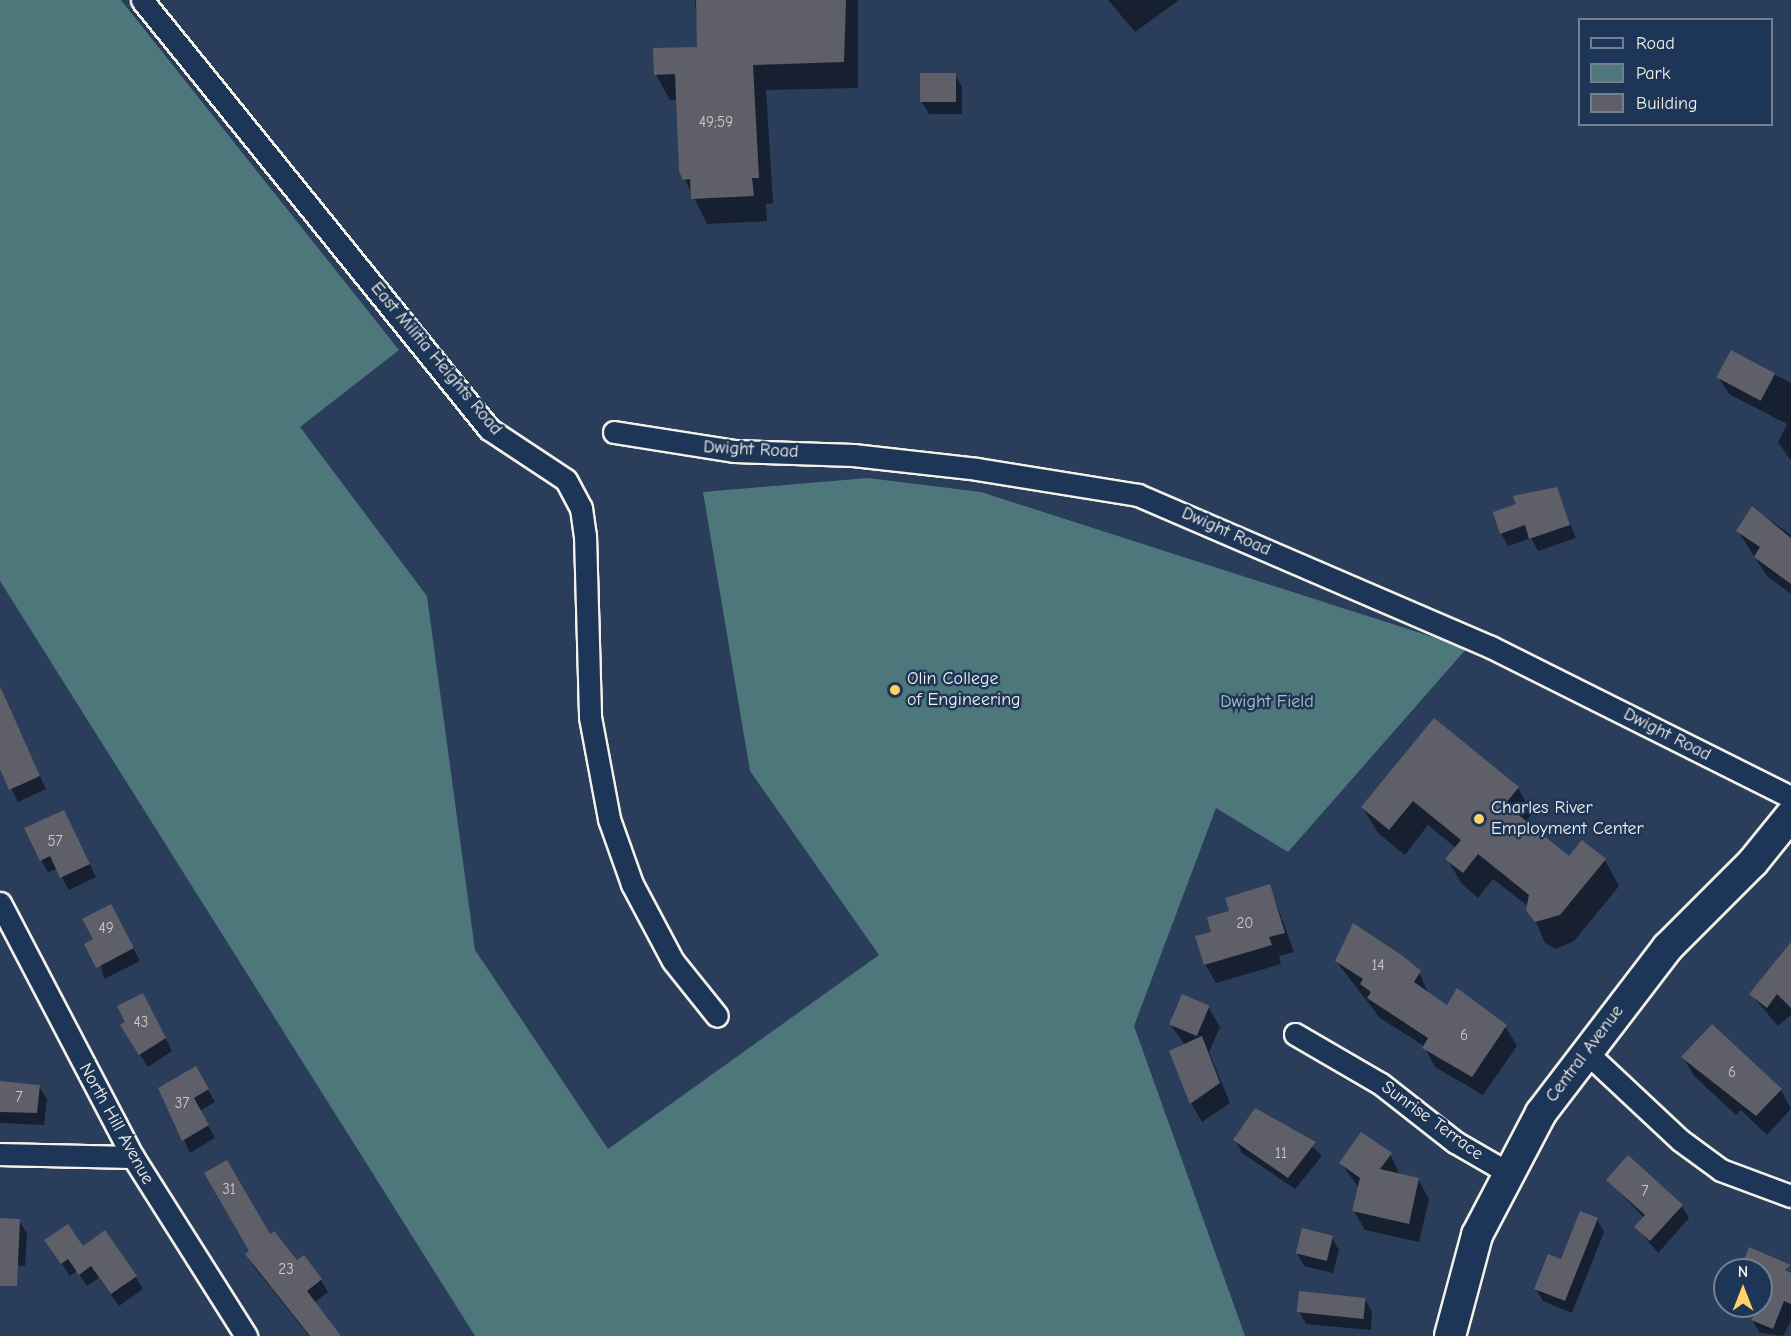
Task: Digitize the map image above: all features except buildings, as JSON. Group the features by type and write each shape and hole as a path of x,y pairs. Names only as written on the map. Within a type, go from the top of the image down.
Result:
{"main road":[{"name":"Central Avenue","path":"1450,1336 1477,1234 1507,1172 1585,1050 1667,948 1753,862 1791,815"}],"street":[{"name":"East Militia Heights Road","path":"142,0 489,429 566,480 581,508 585,535 590,717 609,819 632,884 673,961 717,1016"},
{"name":"Dwight Road","path":"614,432 734,452 853,455 977,469 1138,495 1491,646 1791,797"},
{"name":"North Hill Avenue","path":"0,903 133,1158 246,1336"},
{"name":"Sunrise Terrace","path":"1295,1034 1381,1084 1455,1142 1507,1172"},
{"path":"1585,1050 1680,1140 1721,1170 1791,1196"},
{"path":"0,1154 133,1158"}],"green space":[{"name":"Olin College of Engineering","path":"0,0 121,0 399,350 300,427 427,596 475,950 608,1149 879,955 750,771 703,492 868,478 981,492 1467,648 1288,852 1216,808 1134,1026 1245,1336 475,1336 0,581"}],"place":[{"name":"Olin College of Engineering","path":"895,690"},
{"name":"Charles River Employment Center","path":"1479,819"}],"park label":[{"name":"Dwight Field","path":"1267,702"}]}
